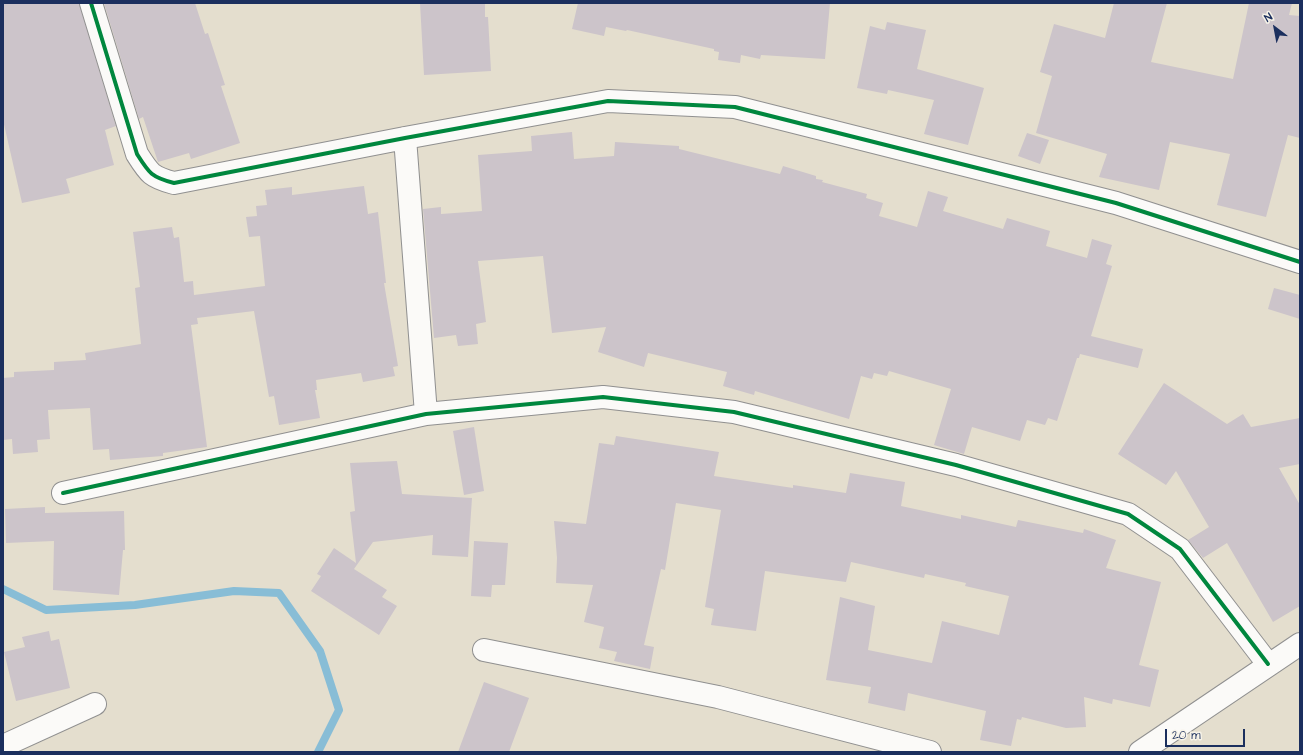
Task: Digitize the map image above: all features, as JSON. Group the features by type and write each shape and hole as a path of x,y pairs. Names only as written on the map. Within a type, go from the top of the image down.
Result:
{"street":[{"path":"91,3 136,154 149,173 160,180 174,183 405,138 608,102 735,106 1116,203 1300,262"},
{"path":"405,138 426,414"},
{"path":"63,493 426,414 603,397 734,412 956,465 1128,514 1180,549 1268,664"},
{"path":"1140,752 1268,664 1300,644"},
{"path":"484,650 718,697 930,752"},
{"path":"3,746 95,704"}],"building":[{"path":"3,3 79,3 116,126 105,130 114,165 66,179 70,193 22,203 3,120"},
{"path":"104,3 195,3 205,34 208,33 225,85 221,86 240,143 191,159 189,153 158,162 143,117 139,119"},
{"path":"420,3 485,3 485,17 488,17 491,71 424,75"},
{"path":"578,3 830,3 825,59 761,55 760,59 741,55 740,63 718,60 719,52 714,51 714,49 627,30 606,27 604,36 572,29"},
{"path":"1114,3 1167,3 1151,62 1233,79 1249,3 1292,3 1289,15 1300,16 1300,138 1288,135 1266,217 1217,205 1230,154 1170,142 1159,190 1099,177 1107,154 1036,133 1052,76 1040,72 1054,24 1105,38"},
{"path":"887,22 926,30 917,69 984,88 968,145 924,134 934,100 888,90 887,94 857,88 870,26 885,30"},
{"path":"572,132 574,159 614,156 615,142 679,146 679,149 780,174 783,166 816,176 816,179 823,180 822,182 867,194 866,198 883,203 879,216 917,227 928,191 948,197 943,211 1003,229 1007,218 1050,231 1046,246 1087,258 1092,239 1112,245 1106,264 1112,266 1091,336 1143,349 1138,368 1080,354 1079,358 1077,358 1057,421 1048,418 1045,425 1027,420 1020,441 972,427 964,454 934,445 951,389 889,371 887,376 874,373 872,379 861,376 849,419 755,391 754,395 723,386 727,372 648,353 644,367 598,352 606,327 552,333 543,256 478,261 486,322 476,324 478,344 458,346 456,335 434,338 423,209 441,207 441,214 482,211 478,155 532,151 531,136"},
{"path":"1027,133 1049,140 1040,164 1018,156"},
{"path":"364,186 368,214 378,212 386,283 384,283 398,366 393,367 395,376 363,382 361,373 316,380 317,390 315,390 320,418 279,425 274,396 269,397 254,311 197,318 198,324 191,325 207,447 163,453 163,456 110,460 109,449 93,450 90,408 48,410 50,439 37,440 38,452 13,454 12,439 3,440 3,378 14,377 14,372 54,370 54,362 86,360 85,353 141,344 135,288 140,287 133,232 172,227 174,238 179,237 184,282 193,281 194,295 265,286 260,236 249,237 246,217 257,216 256,206 267,205 265,190 292,187 292,195"},
{"path":"1274,288 1300,295 1300,319 1268,309"},
{"path":"1164,383 1227,424 1243,414 1251,427 1300,418 1300,464 1279,468 1300,505 1300,606 1273,622 1227,543 1203,558 1188,540 1209,527 1176,471 1166,485 1118,454"},
{"path":"474,427 484,491 464,495 453,431"},
{"path":"616,436 719,452 714,476 793,488 793,485 846,493 850,473 905,482 901,506 961,519 961,515 1016,527 1018,520 1083,533 1084,529 1116,540 1106,568 1161,582 1139,665 1159,670 1150,707 1113,699 1112,704 1084,697 1086,727 1066,728 1022,717 1021,720 1017,719 1011,746 980,740 986,711 908,693 905,711 868,703 871,687 826,680 840,597 875,606 868,650 932,663 942,621 999,635 1009,596 965,586 966,583 925,574 924,578 851,562 846,582 765,571 756,631 711,625 714,609 705,607 721,510 676,503 665,570 661,569 644,645 654,647 650,669 614,661 617,652 599,648 604,627 584,622 593,585 556,583 557,558 554,521 586,524 599,443 614,445"},
{"path":"397,461 402,494 472,498 468,557 432,555 433,535 373,542 354,569 387,590 382,597 397,606 379,635 311,591 321,576 317,574 334,548 356,563 350,512 355,511 350,463"},
{"path":"45,507 45,513 124,511 125,550 123,550 119,595 53,590 54,541 6,543 5,509"},
{"path":"474,541 508,543 505,585 492,585 491,597 471,596"},
{"path":"49,631 51,641 59,639 70,688 16,701 4,652 25,647 22,637"},
{"path":"484,682 529,698 509,752 458,752"}],"waterway":[{"path":"3,589 46,610 135,605 234,591 279,593 320,651 339,710 318,752"}],"cycle path":[{"path":"91,3 137,154 151,173 160,179 174,183 405,138 608,101 735,107 1116,203 1300,262"},
{"path":"63,493 426,414 603,397 734,412 956,465 1128,514 1180,549 1268,664"}]}
